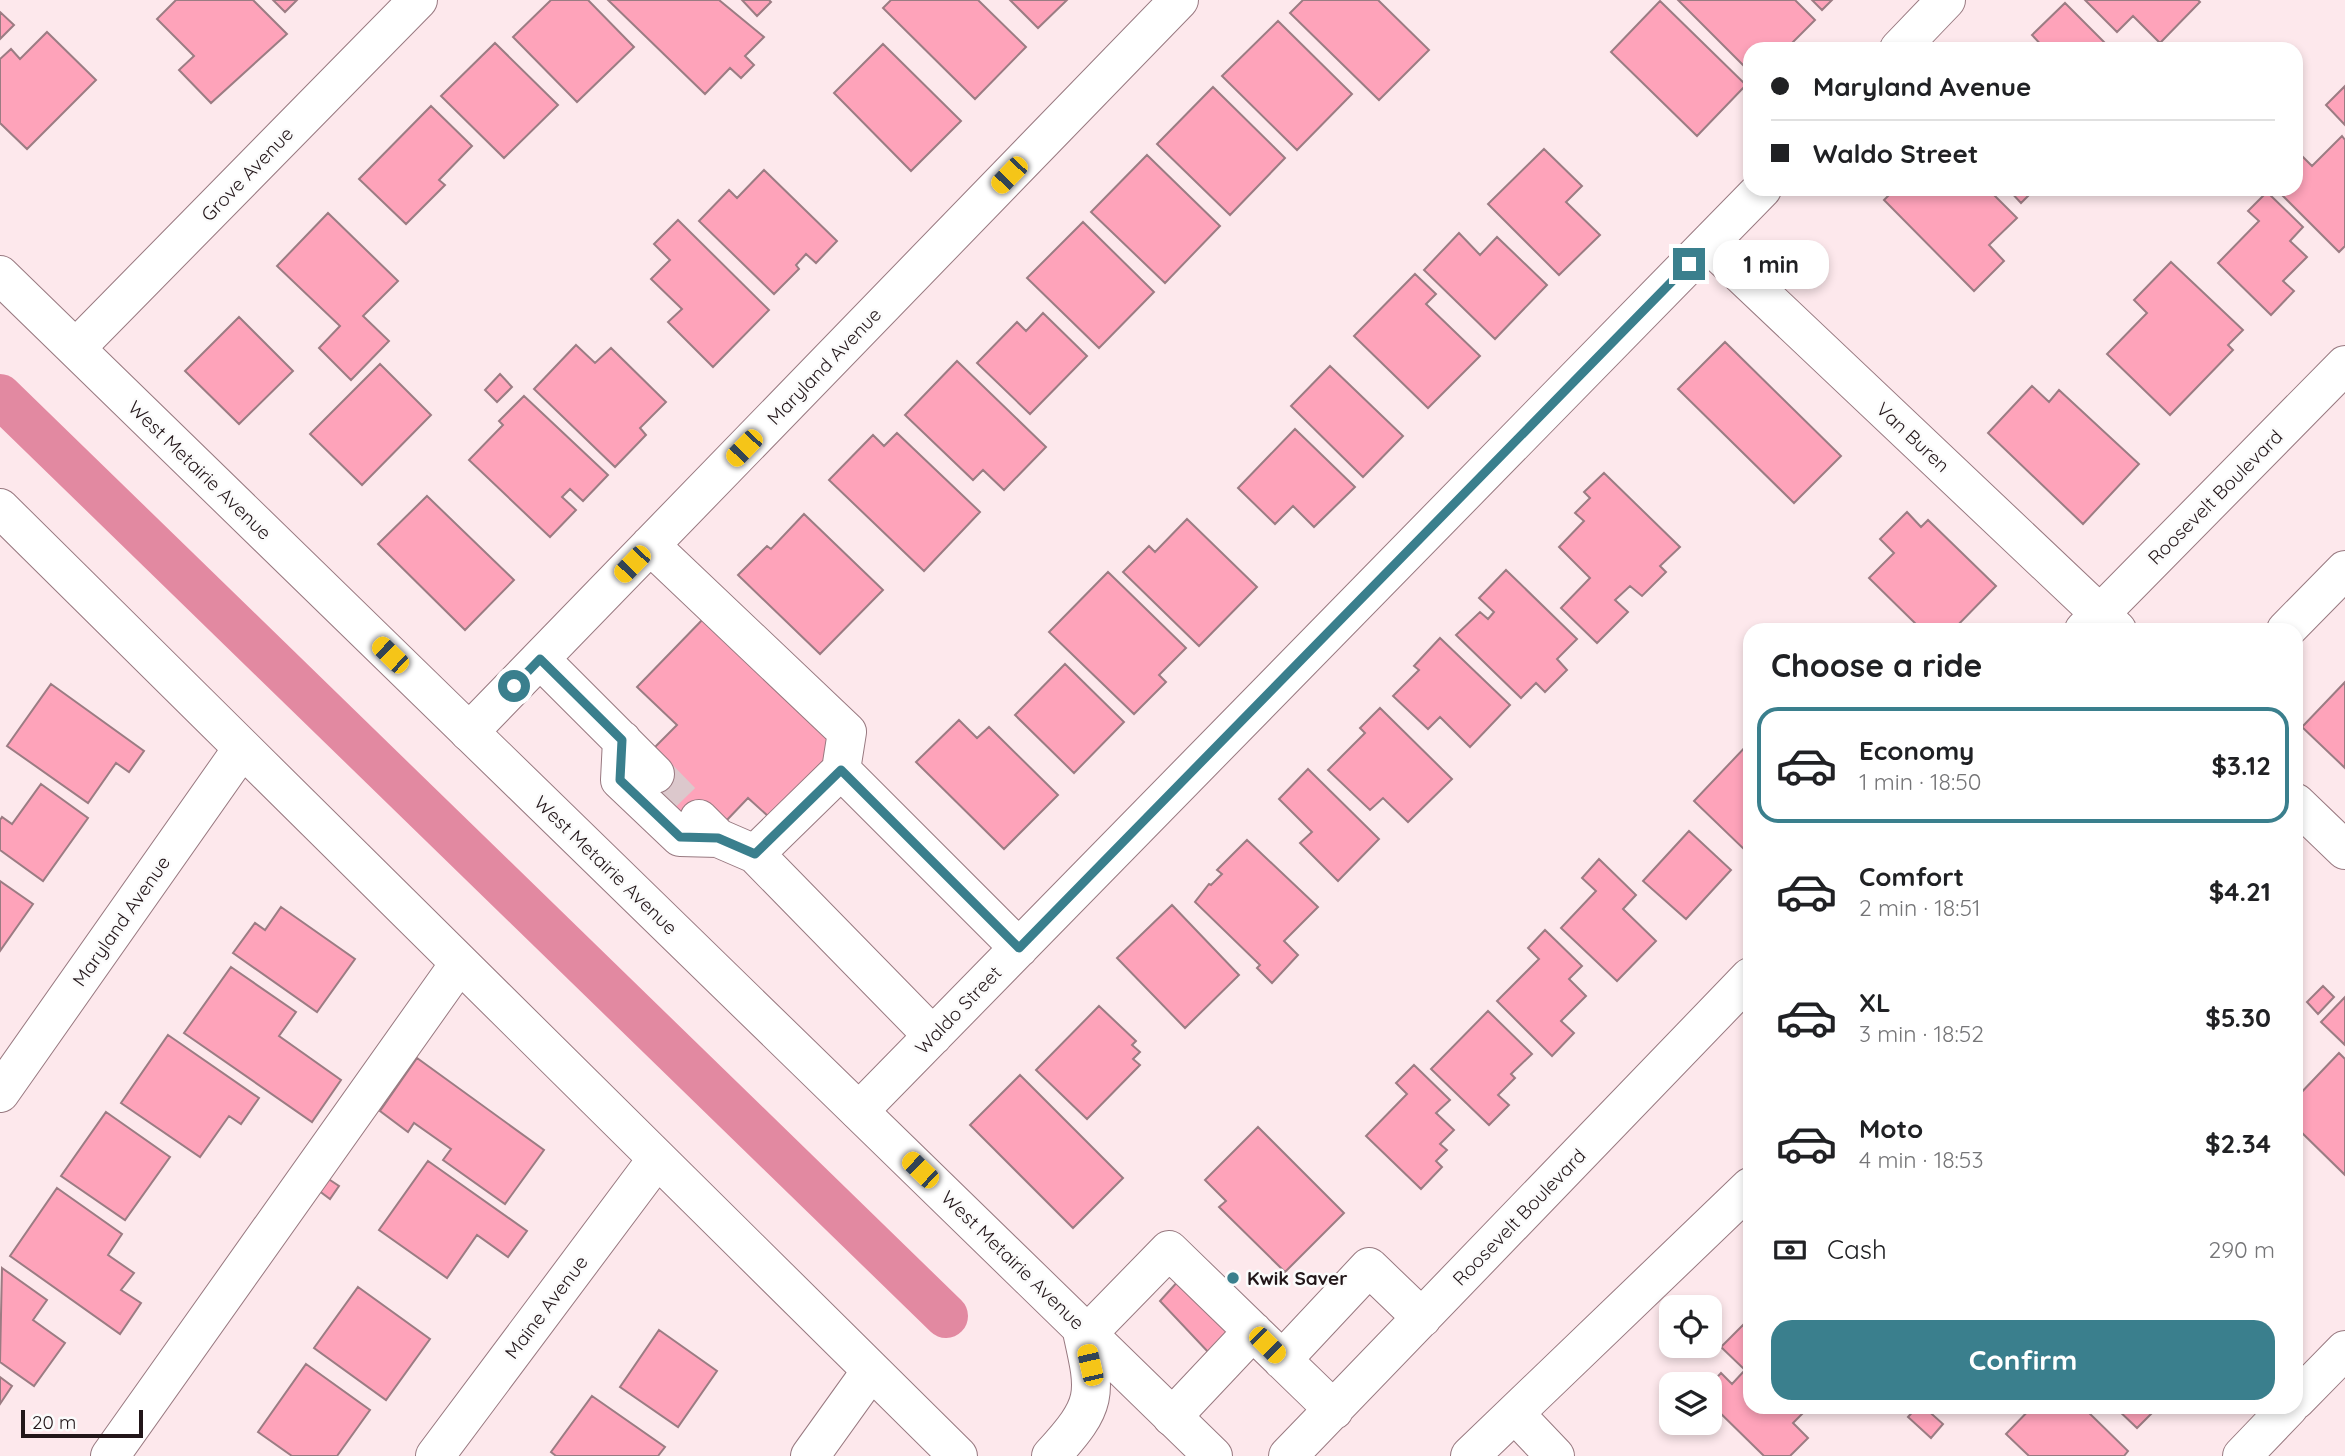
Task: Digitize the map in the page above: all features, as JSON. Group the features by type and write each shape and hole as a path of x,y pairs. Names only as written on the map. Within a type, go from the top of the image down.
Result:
{"street":[{"name":"Grove Avenue","path":"76,348 418,0"},
{"name":"Maryland Avenue","path":"469,732 1179,0"},
{"path":"1906,42 1946,0"},
{"name":"Waldo Street","path":"859,1111 1755,196"},
{"name":"Van Buren","path":"1709,244 2098,623"},
{"name":"West Metairie Avenue","path":"0,275 1213,1456"},
{"name":"Roosevelt Boulevard","path":"2102,623 2345,365"},
{"path":"0,508 950,1448 978,1456"},
{"path":"650,545 847,732 841,770 755,854"},
{"path":"2293,623 2345,570"},
{"path":"540,659 655,775"},
{"path":"622,740 620,780 680,837 709,829 755,854 933,1036"},
{"name":"Maryland Avenue","path":"0,1093 242,749"},
{"path":"841,770 1019,948"},
{"path":"2303,810 2345,850"},
{"path":"110,1456 459,964"},
{"name":"Roosevelt Boulevard","path":"1288,1456 1743,984"},
{"name":"Maine Avenue","path":"435,1456 657,1159"},
{"path":"1470,1456 1743,1194"},
{"path":"1051,1456 1080,1424 1094,1385 1084,1330 1169,1250 1334,1410"},
{"path":"1282,1360 1369,1266 1422,1318"},
{"path":"1172,1417 1253,1331"},
{"path":"2303,1393 2345,1350"},
{"path":"810,1456 871,1371"},
{"path":"1515,1414 1555,1456"},
{"path":"2242,1456 2282,1414"}],"building":[{"path":"176,0 253,0 287,34 211,103 179,70 194,56 157,19"},
{"path":"273,0 297,0 285,12"},
{"path":"551,0 588,0 634,47 577,102 513,37"},
{"path":"608,0 719,0 764,37 745,56 754,65 741,78 730,68 705,94"},
{"path":"742,0 769,0 771,2 757,16"},
{"path":"891,0 978,0 1026,47 975,99 883,8"},
{"path":"1010,0 1067,0 1038,28"},
{"path":"1303,0 1378,0 1429,50 1379,100 1290,13"},
{"path":"1678,0 1795,0 1815,20 1793,42 1743,42 1743,65"},
{"path":"1812,0 1832,0 1822,10"},
{"path":"2085,0 2200,2 2161,42 2133,16 2117,32"},
{"path":"1660,1 1743,82 1743,88 1697,136 1611,52"},
{"path":"2065,3 2104,42 2038,42 2032,35"},
{"path":"0,12 14,25 0,39"},
{"path":"1278,21 1352,94 1297,150 1222,76"},
{"path":"47,32 96,80 27,149 0,123 0,59 11,49 20,59"},
{"path":"495,43 558,105 504,158 441,96"},
{"path":"883,44 961,121 911,171 834,93"},
{"path":"2345,86 2345,125 2326,105"},
{"path":"1213,87 1285,158 1230,215 1157,144"},
{"path":"431,106 472,146 439,180 445,185 406,224 359,179"},
{"path":"2342,136 2345,140 2345,246 2339,252 2283,196 2303,196 2303,157 2312,166"},
{"path":"1544,149 1582,186 1566,202 1600,235 1559,275 1488,204"},
{"path":"1147,155 1220,226 1165,283 1091,212"},
{"path":"764,170 837,241 816,263 806,254 796,265 799,269 774,294 699,221 729,190 737,198"},
{"path":"1888,196 1995,196 2017,218 1989,245 2004,261 1974,291 1884,200"},
{"path":"2014,196 2028,196 2021,203"},
{"path":"2263,196 2271,196 2303,227 2290,241 2307,257 2283,281 2294,291 2271,315 2218,263 2259,221 2248,211"},
{"path":"328,213 398,281 363,316 389,341 351,380 319,348 340,326 277,266"},
{"path":"678,220 769,310 713,367 668,322 682,309 651,279 670,260 654,244"},
{"path":"1083,222 1154,292 1099,348 1027,278"},
{"path":"1459,233 1480,255 1497,237 1547,285 1495,339 1424,270"},
{"path":"2171,262 2243,330 2228,345 2233,350 2170,415 2107,354 2147,313 2134,300"},
{"path":"1415,274 1436,294 1426,304 1480,356 1428,408 1354,336"},
{"path":"1043,313 1087,356 1030,414 977,363 1017,322 1026,331"},
{"path":"239,317 293,371 239,424 185,371"},
{"path":"1725,342 1841,456 1794,503 1678,389"},
{"path":"576,345 595,363 611,348 666,402 640,428 646,435 615,467 534,389"},
{"path":"957,361 1046,447 1004,490 983,470 973,480 905,415"},
{"path":"380,364 431,415 362,485 310,434"},
{"path":"1330,366 1403,436 1363,477 1291,406"},
{"path":"500,374 512,387 497,402 485,390"},
{"path":"2032,386 2049,402 2059,390 2139,464 2083,524 1988,433"},
{"path":"524,396 608,475 583,501 570,489 562,497 576,510 550,537 469,460 503,425 499,421"},
{"path":"1295,429 1355,487 1314,527 1293,506 1275,524 1238,488"},
{"path":"897,433 980,512 924,571 829,480 873,435 884,446"},
{"path":"1604,473 1680,547 1660,566 1666,572 1642,596 1630,586 1615,600 1628,612 1597,643 1561,608 1590,578 1559,547 1584,521 1575,513 1590,498 1584,492"},
{"path":"427,496 514,580 465,630 378,544"},
{"path":"1907,512 1921,527 1928,520 1996,586 1960,623 1915,623 1869,578 1894,553 1880,539"},
{"path":"804,514 883,590 820,654 738,575 767,546 771,549"},
{"path":"1187,519 1257,587 1199,646 1123,572 1149,546 1155,552"},
{"path":"1506,570 1577,639 1557,659 1567,670 1545,692 1536,683 1521,698 1456,635 1480,612 1488,619 1494,612 1479,598"},
{"path":"1108,572 1186,648 1159,675 1166,682 1134,714 1049,632"},
{"path":"706,616 839,745 769,817 748,798 726,821 690,830 644,786 654,748 677,725 637,687"},
{"path":"1440,638 1510,705 1470,747 1440,717 1428,729 1393,696 1419,670 1414,666"},
{"path":"1065,664 1124,722 1074,773 1015,715"},
{"path":"2345,682 2345,768 2303,726"},
{"path":"51,684 144,751 129,772 116,763 88,803 7,746"},
{"path":"1380,708 1452,779 1408,822 1383,798 1370,810 1328,770 1365,733 1360,728"},
{"path":"959,720 977,738 989,727 1058,795 1004,849 916,762"},
{"path":"1743,749 1743,848 1694,801"},
{"path":"1308,769 1379,839 1338,881 1300,843 1312,832 1279,799"},
{"path":"41,784 88,818 43,881 0,850 0,820 2,817 12,824"},
{"path":"1689,831 1731,870 1686,919 1643,881"},
{"path":"1247,840 1318,907 1284,941 1298,955 1272,983 1257,968 1260,965 1195,902 1209,884 1222,874 1217,870"},
{"path":"1599,859 1636,895 1623,909 1656,941 1617,981 1561,928 1596,891 1582,878"},
{"path":"0,881 33,904 0,951"},
{"path":"1172,905 1239,975 1185,1028 1117,958"},
{"path":"281,907 355,959 317,1012 233,953 255,923 265,930"},
{"path":"1545,930 1582,966 1569,979 1586,996 1561,1021 1574,1033 1552,1056 1497,1001 1539,959 1528,948"},
{"path":"231,967 296,1012 279,1036 341,1080 312,1122 184,1033"},
{"path":"2323,986 2334,997 2318,1014 2307,1002"},
{"path":"2345,997 2345,1045 2321,1022"},
{"path":"1099,1006 1136,1041 1132,1045 1140,1052 1133,1059 1140,1065 1087,1119 1036,1070"},
{"path":"1488,1011 1532,1054 1511,1074 1515,1078 1498,1095 1509,1105 1489,1125 1431,1069"},
{"path":"168,1035 259,1098 241,1124 229,1116 200,1157 121,1103"},
{"path":"2339,1053 2345,1059 2345,1175 2303,1134 2303,1091"},
{"path":"417,1058 544,1150 505,1204 443,1160 451,1149 414,1123 408,1132 380,1111"},
{"path":"1414,1065 1450,1100 1436,1113 1454,1130 1440,1144 1447,1150 1436,1161 1442,1167 1421,1189 1366,1136 1407,1094 1396,1083"},
{"path":"1020,1075 1123,1178 1073,1228 970,1125"},
{"path":"106,1112 170,1157 125,1220 61,1176"},
{"path":"1258,1127 1344,1213 1285,1272 1219,1207 1226,1201 1205,1180"},
{"path":"428,1161 527,1231 508,1257 477,1235 447,1278 379,1230"},
{"path":"327,1178 339,1186 330,1199 318,1190"},
{"path":"57,1188 122,1234 108,1255 134,1273 121,1290 141,1303 120,1334 10,1256"},
{"path":"2,1268 47,1300 33,1320 65,1343 34,1386 0,1362"},
{"path":"1180,1279 1231,1332 1210,1354 1160,1301"},
{"path":"358,1287 430,1339 386,1400 314,1348"},
{"path":"1743,1325 1743,1368 1722,1346"},
{"path":"659,1330 717,1371 678,1427 620,1387"},
{"path":"306,1364 370,1410 337,1456 292,1456 258,1432"},
{"path":"1743,1372 1743,1414 1802,1414 1793,1423 1808,1438 1790,1456 1764,1456 1722,1415 1722,1374 1732,1384"},
{"path":"0,1377 12,1386 0,1404"},
{"path":"592,1396 665,1447 658,1456 556,1456 551,1452"},
{"path":"1911,1414 1932,1414 1943,1424 1931,1438 1908,1417"},
{"path":"2025,1414 2090,1414 2128,1451 2124,1456 2029,1456 2006,1434"},
{"path":"2122,1414 2151,1414 2137,1428"}],"waterway":[{"path":"0,396 946,1316"}],"tunnel":[{"path":"655,774 699,819"}],"place":[{"name":"Kwik Saver","path":"1233,1278"}],"route":[{"path":"514,686 540,659 622,740 620,780 680,837 718,838 755,854 841,770 1019,948 1689,264"}]}
